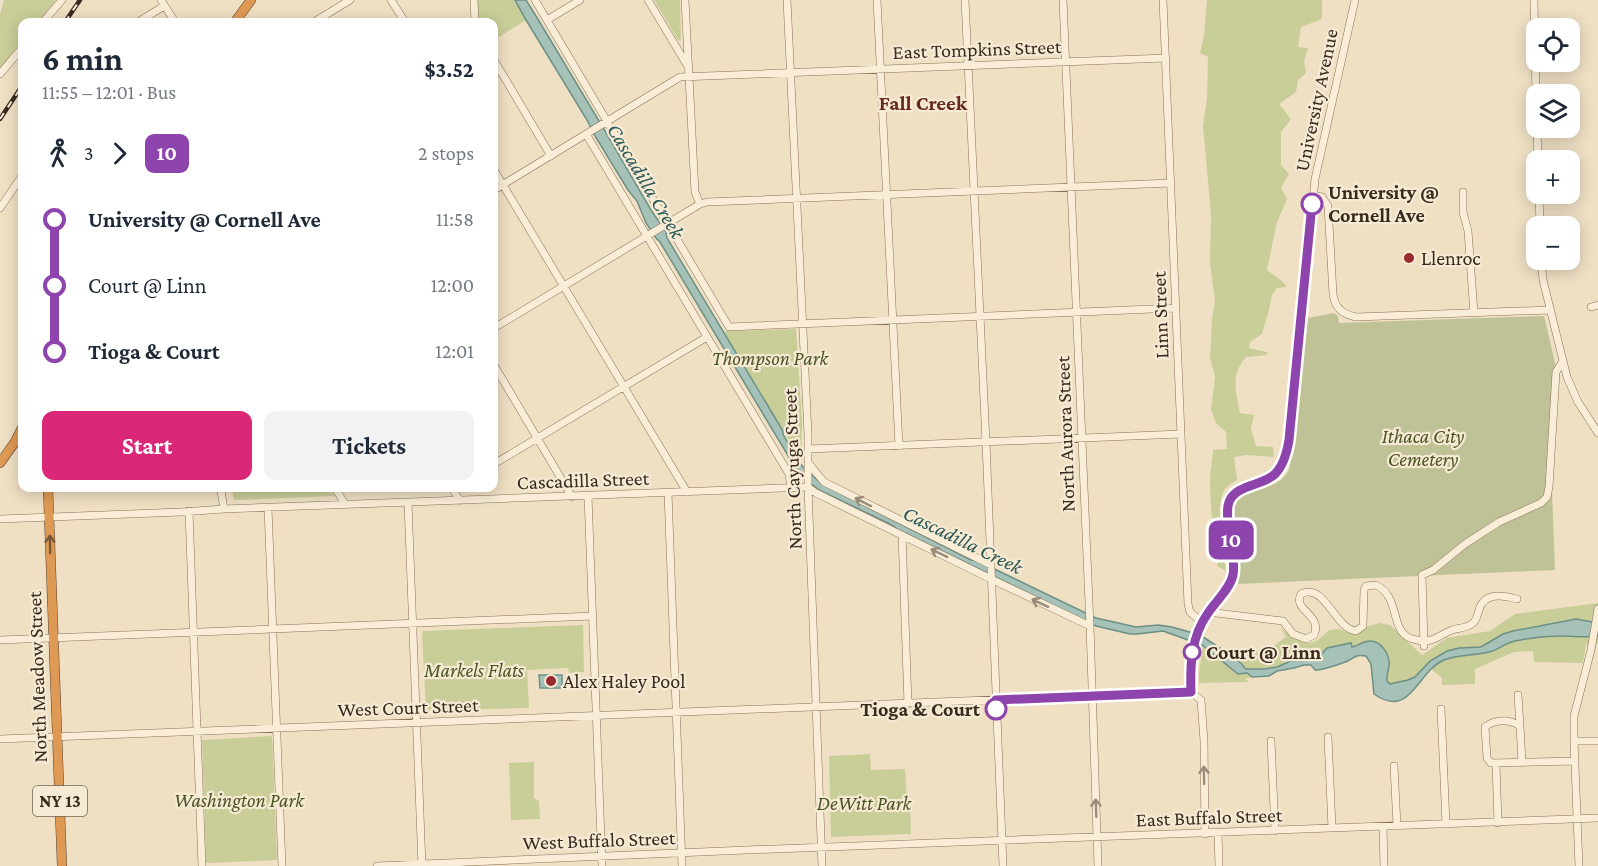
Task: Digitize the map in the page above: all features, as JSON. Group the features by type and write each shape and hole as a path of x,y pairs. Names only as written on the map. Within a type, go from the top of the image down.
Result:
{"highway":[{"path":"238,18 251,0"},
{"path":"0,463 18,436"},
{"name":"North Meadow Street","path":"48,492 62,866"}],"street":[{"path":"46,18 62,0"},
{"path":"321,18 350,0"},
{"path":"391,0 402,18"},
{"path":"474,0 475,18"},
{"path":"535,0 605,123 729,327 1176,308"},
{"path":"547,20 580,0"},
{"path":"648,0 688,67"},
{"path":"685,0 695,192 700,204"},
{"name":"North Cayuga Street","path":"787,0 808,449 822,866"},
{"path":"877,0 898,446"},
{"path":"965,0 1003,866"},
{"name":"North Aurora Street","path":"1063,0 1098,866"},
{"name":"Linn Street","path":"1163,0 1188,607 1192,614 1202,622"},
{"name":"University Avenue","path":"1191,692 1197,632 1232,577 1233,551 1228,514 1229,502 1236,493 1275,474 1286,453 1313,195 1318,162 1354,0"},
{"path":"1534,0 1536,84"},
{"path":"143,18 163,3 172,18"},
{"path":"0,74 18,53"},
{"name":"East Tompkins Street","path":"689,76 1166,58"},
{"path":"498,67 550,156"},
{"path":"498,188 680,77 689,76"},
{"path":"588,133 789,474 791,488"},
{"path":"498,178 687,492"},
{"path":"0,208 18,182"},
{"path":"498,326 649,234 707,202 1171,183"},
{"path":"1463,192 1474,314"},
{"path":"1313,195 1322,197 1328,206 1333,294 1341,312 1356,317 1550,310"},
{"path":"1542,270 1571,388 1598,433"},
{"path":"498,462 707,337"},
{"path":"1424,644 1422,574 1433,570 1479,535 1510,516 1537,506 1547,497 1556,372 1563,361"},
{"path":"498,372 572,496"},
{"path":"808,449 1181,434"},
{"path":"808,464 824,482 991,565"},
{"path":"808,487 816,493 1090,626"},
{"name":"Cascadilla Street","path":"0,519 808,487"},
{"path":"223,492 224,509"},
{"path":"338,492 345,504"},
{"path":"455,492 460,501"},
{"path":"668,493 682,866"},
{"path":"588,496 602,866"},
{"path":"408,503 422,865"},
{"path":"268,508 282,866"},
{"path":"189,511 202,866"},
{"path":"902,535 908,704"},
{"path":"1208,612 1283,621 1293,634 1306,639 1314,635 1317,627 1314,619 1299,602 1299,597 1310,591 1317,594 1347,628 1356,631 1363,626 1364,590 1366,586 1376,585 1387,593 1403,634 1424,644"},
{"path":"1424,644 1451,630 1473,623 1485,599 1496,596 1517,599"},
{"path":"1580,866 1574,716 1591,650 1598,609"},
{"path":"0,640 592,616"},
{"path":"1191,692 1201,700 1204,741 1204,834"},
{"name":"West Court Street","path":"0,739 1191,692"},
{"path":"1518,695 1522,763"},
{"path":"1441,709 1446,825"},
{"path":"1520,726 1500,721 1492,722 1485,727 1487,758 1491,763 1575,761"},
{"path":"1328,737 1332,828"},
{"path":"1271,741 1275,831"},
{"path":"1574,741 1598,741"},
{"path":"1496,763 1498,823"},
{"path":"1394,766 1396,826"},
{"name":"East Buffalo Street","path":"822,848 1598,818"},
{"path":"1383,827 1384,866"},
{"path":"1218,833 1219,866"},
{"name":"West Buffalo Street","path":"378,866 822,848"}],"green space":[{"path":"4,0 56,0 41,18 18,18 18,46 0,69 0,15"},
{"path":"477,0 515,0 526,20 498,38 498,18 477,18"},
{"path":"654,0 680,0 681,41 678,40"},
{"path":"1207,0 1322,0 1322,19 1301,27 1298,47 1308,48 1304,61 1306,73 1298,80 1296,92 1279,104 1291,119 1281,132 1281,165 1289,174 1281,188 1287,199 1277,222 1267,270 1287,287 1277,288 1272,295 1262,334 1250,342 1249,348 1267,352 1267,355 1246,357 1236,377 1240,413 1254,415 1251,429 1256,446 1273,447 1274,457 1246,455 1234,457 1237,480 1224,491 1220,510 1226,571 1217,566 1220,554 1213,528 1210,487 1213,450 1227,449 1226,432 1216,423 1211,409 1215,377 1210,358 1215,299 1210,265 1211,214 1203,126 1207,98 1208,57 1200,53"},
{"name":"Ithaca City Cemetery","path":"1334,313 1338,316 1339,323 1544,316 1559,380 1552,491 1555,570 1238,584 1239,555 1234,518 1235,506 1243,495 1274,484 1289,470 1308,318"},
{"name":"Thompson Park","path":"796,329 802,422 801,464 797,453 724,333 727,331"},
{"path":"232,492 332,492 335,496 234,500"},
{"path":"1598,603 1598,644 1586,645 1583,663 1534,662 1533,651 1514,652 1475,669 1475,684 1442,685 1442,678 1430,668 1422,679 1392,697 1372,650 1263,672 1245,679 1249,682 1199,683 1204,636 1229,655 1240,667 1240,649 1263,653 1286,637 1280,627 1293,638 1310,643 1322,637 1329,630 1339,629 1348,632 1379,623 1390,625 1422,655 1447,638 1490,631 1515,614"},
{"name":"Markels Flats","path":"583,625 584,672 569,673 568,668 527,670 529,708 426,711 423,631"},
{"name":"Washington Park","path":"272,736 277,860 206,863 202,740"},
{"name":"DeWitt Park","path":"870,754 871,770 905,769 907,799 910,800 911,834 831,837 829,756"},
{"path":"534,762 534,798 539,801 540,819 511,820 509,763"}],"water":[{"path":"515,0 526,0 666,232 667,238 783,431 795,456 803,467 822,484 971,560 978,561 1096,618 1136,627 1158,625 1172,627 1200,635 1237,659 1246,669 1265,669 1291,661 1316,660 1327,648 1351,643 1352,647 1371,641 1381,645 1387,655 1389,664 1387,681 1390,684 1415,677 1430,661 1447,651 1481,647 1513,631 1576,619 1598,623 1598,636 1526,639 1511,642 1489,652 1449,658 1435,666 1405,698 1397,701 1387,700 1374,694 1371,664 1363,655 1323,669 1315,670 1311,665 1304,665 1277,671 1269,676 1252,677 1247,673 1238,674 1202,645 1163,631 1130,634 1096,626 819,490 799,474 660,242 646,223 637,201 595,136"},
{"name":"Alex Haley Pool","path":"539,675 562,675 562,688 540,688"}],"railway":[{"path":"68,18 80,0"},
{"path":"0,119 18,92"}],"bus line":[{"name":"10","path":"996,709 996,700 1191,692 1192,654 1197,632 1232,577 1233,551 1228,514 1229,502 1236,493 1275,474 1286,453 1312,204"}],"place":[{"name":"University @ Cornell Ave","path":"1312,204"},
{"name":"Llenroc","path":"1409,258"},
{"name":"Court @ Linn","path":"1192,652"},
{"name":"Alex Haley Pool","path":"551,681"},
{"name":"Tioga & Court","path":"996,709"}],"district":[{"name":"Fall Creek","path":"923,103"}],"water label":[{"name":"Cascadilla Creek","path":"646,181"},
{"name":"Cascadilla Creek","path":"963,540"}]}
